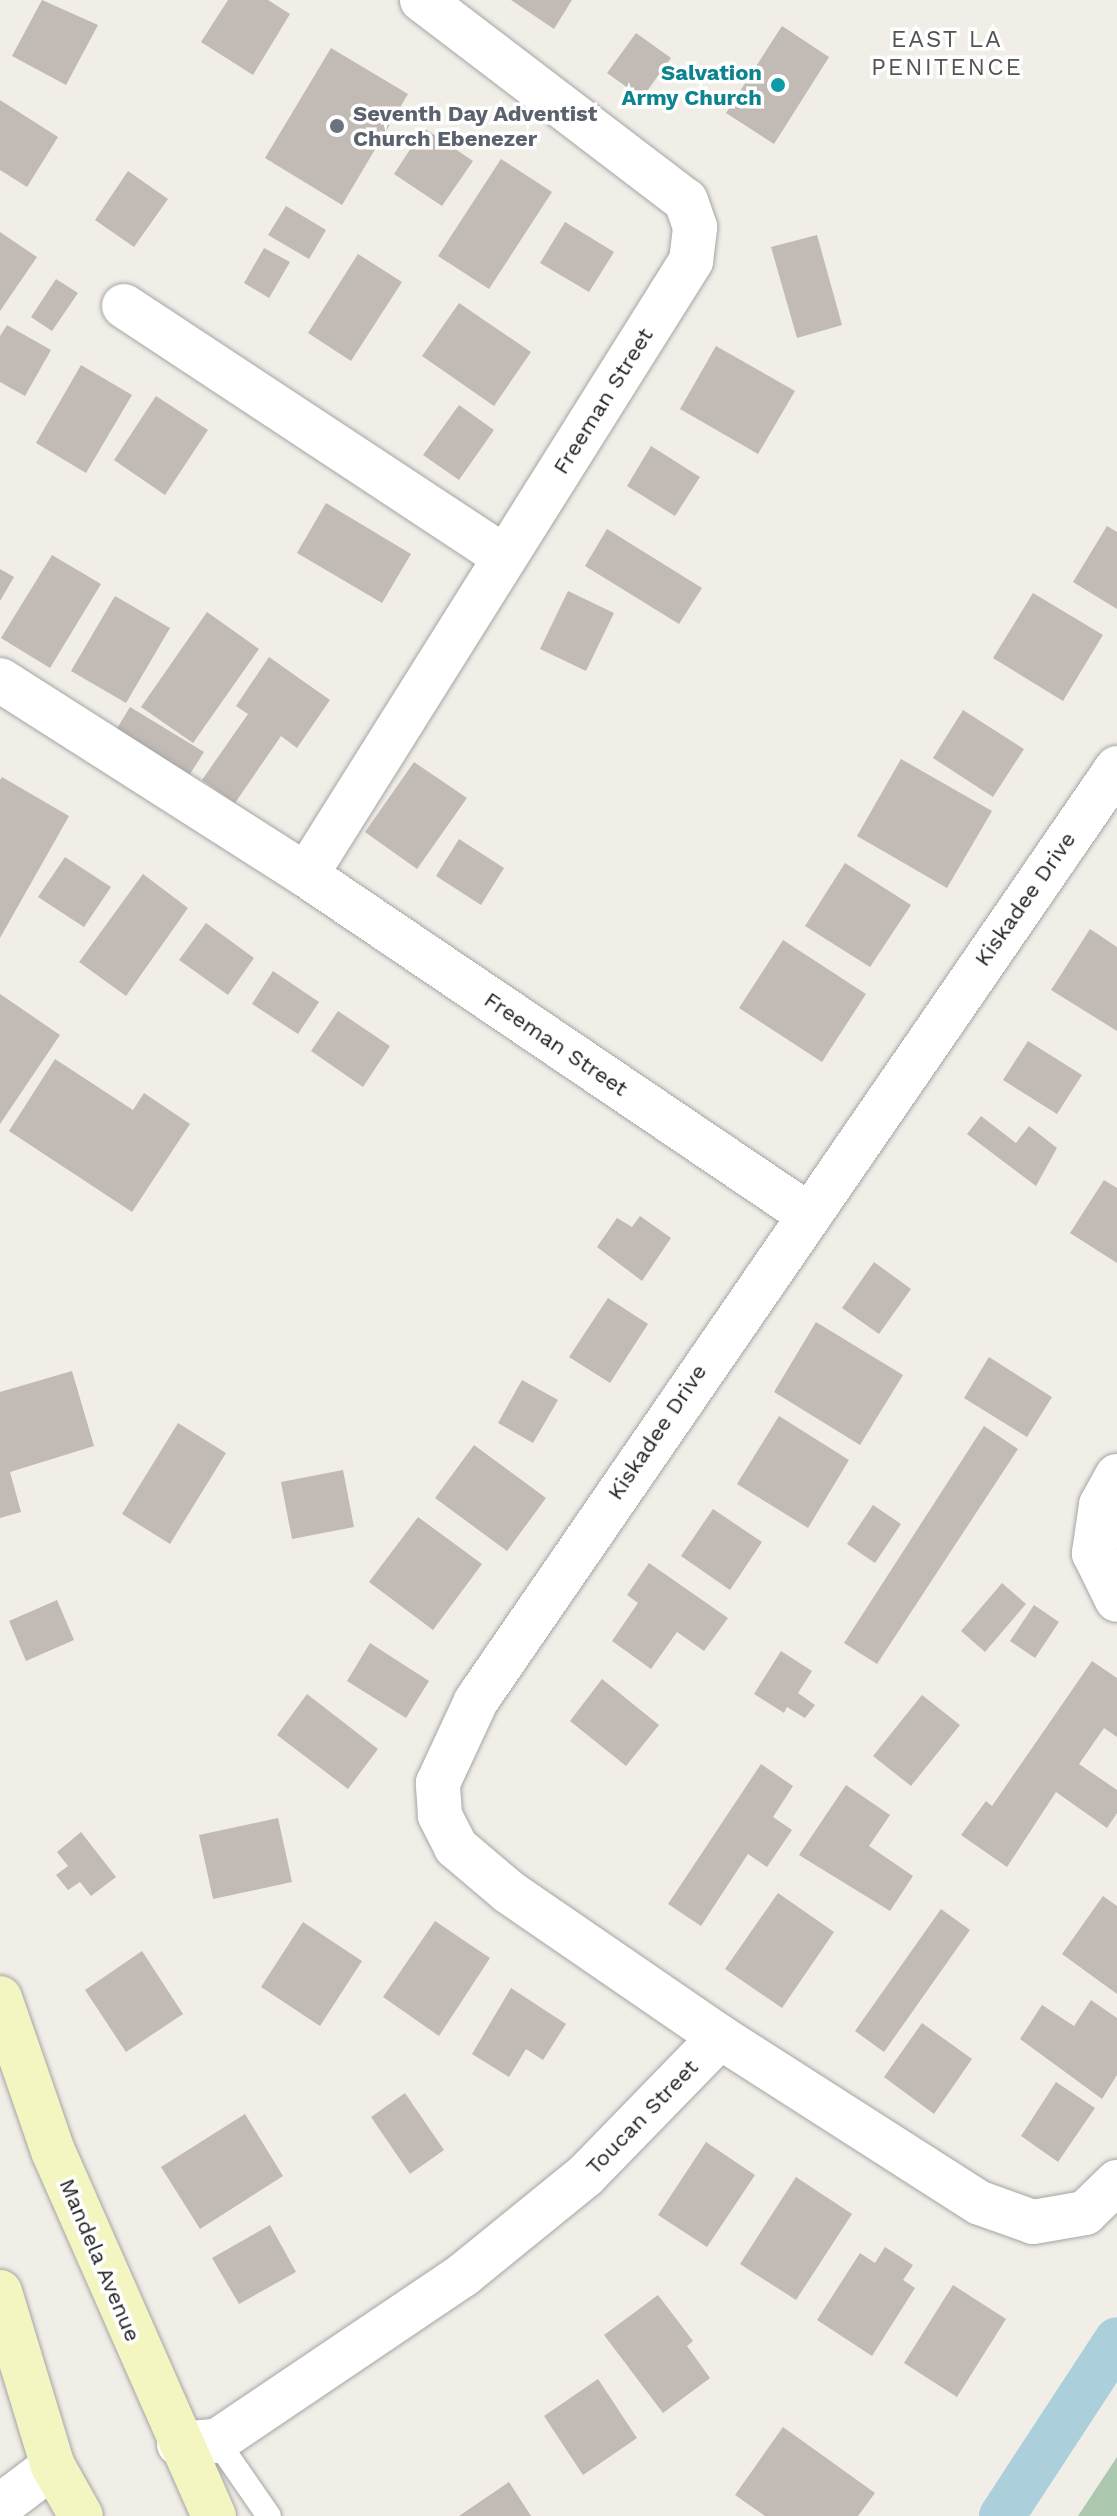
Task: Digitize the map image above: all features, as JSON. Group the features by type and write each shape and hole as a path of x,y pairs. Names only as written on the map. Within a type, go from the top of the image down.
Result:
{"main road":[{"name":"Mandela Avenue","path":"0,1998 53,2151 198,2443 214,2516"},
{"path":"0,2292 53,2466 81,2516"}],"street":[{"name":"Freeman Street","path":"306,875 691,261 695,227 686,201 422,0"},
{"path":"124,306 505,557"},
{"name":"Freeman Street","path":"0,680 306,875 806,1213"},
{"name":"Kiskadee Drive","path":"720,2037 509,1892 456,1847 440,1815 438,1783 476,1701 806,1213 1117,768"},
{"path":"1117,1476 1101,1505 1094,1553 1117,1600"},
{"path":"720,2037 980,2203 1033,2222 1085,2213 1117,2182"},
{"name":"Toucan Street","path":"198,2443 463,2275 585,2176 720,2037"},
{"path":"0,2506 53,2466"}],"lane":[{"path":"198,2443 269,2516"}],"green space":[{"path":"1117,2457 1117,2516 1078,2516"}],"building":[{"path":"42,0 98,25 66,85 12,56"},
{"path":"228,0 268,0 290,14 253,75 201,42"},
{"path":"511,0 572,0 554,29"},
{"name":"Salvation Army Church","path":"782,26 829,57 774,144 726,113"},
{"path":"636,33 671,58 642,98 607,73"},
{"name":"Seventh Day Adventist Church Ebenezer","path":"331,48 408,94 342,205 265,158"},
{"path":"0,100 58,137 27,187 0,170"},
{"path":"424,128 473,161 442,206 394,174"},
{"path":"501,159 552,192 489,289 438,256"},
{"path":"128,171 168,199 134,247 95,220"},
{"path":"286,206 326,230 309,259 268,235"},
{"path":"565,222 614,252 589,292 540,263"},
{"path":"0,232 37,257 0,311"},
{"path":"817,235 842,325 797,338 771,247"},
{"path":"264,248 290,262 269,298 244,283"},
{"path":"358,254 402,282 351,361 308,333"},
{"path":"56,279 78,293 52,331 31,317"},
{"path":"459,303 531,352 494,406 422,356"},
{"path":"7,325 51,350 25,396 0,382 0,336"},
{"path":"716,346 795,391 758,454 680,409"},
{"path":"81,365 132,395 86,473 36,443"},
{"path":"156,396 208,430 165,495 114,460"},
{"path":"459,405 494,430 459,480 423,455"},
{"path":"651,446 700,477 675,516 627,486"},
{"path":"326,503 411,554 382,603 297,553"},
{"path":"1107,526 1117,532 1117,609 1073,582"},
{"path":"607,529 702,588 679,624 585,566"},
{"path":"52,555 101,584 50,668 1,638"},
{"path":"0,569 14,577 0,601"},
{"path":"568,591 614,613 586,671 540,649"},
{"path":"1033,593 1103,635 1063,701 993,658"},
{"path":"115,596 170,628 126,703 71,671"},
{"path":"207,612 259,649 193,743 141,707"},
{"path":"269,657 330,700 297,748 281,736 235,803 202,780 248,714 236,706"},
{"path":"130,707 204,752 183,785 110,740"},
{"path":"963,710 1024,749 993,797 933,758"},
{"path":"901,759 992,811 947,888 857,836"},
{"path":"414,762 467,798 417,869 365,832"},
{"path":"2,777 69,816 0,938 0,780"},
{"path":"459,839 504,868 481,905 436,876"},
{"path":"65,857 111,887 84,927 38,897"},
{"path":"845,863 911,905 870,967 805,926"},
{"path":"143,874 188,908 126,996 79,962"},
{"path":"206,923 254,958 228,995 179,960"},
{"path":"1090,929 1117,947 1117,1031 1051,990"},
{"path":"783,940 866,994 822,1062 739,1008"},
{"path":"273,971 319,1002 298,1034 252,1004"},
{"path":"0,994 60,1035 0,1124"},
{"path":"338,1011 390,1046 363,1087 311,1051"},
{"path":"1028,1041 1082,1075 1057,1114 1003,1080"},
{"path":"55,1059 133,1110 144,1093 190,1124 132,1212 9,1131"},
{"path":"981,1116 1016,1143 1029,1126 1057,1148 1036,1186 967,1134"},
{"path":"1104,1180 1117,1188 1117,1263 1070,1233"},
{"path":"640,1216 671,1238 642,1281 597,1247 617,1218 632,1227"},
{"path":"874,1262 911,1289 879,1334 842,1308"},
{"path":"608,1298 648,1324 610,1383 569,1357"},
{"path":"816,1322 903,1375 860,1445 774,1392"},
{"path":"989,1357 1052,1397 1027,1437 964,1398"},
{"path":"72,1371 94,1446 10,1472 21,1512 0,1518 0,1392"},
{"path":"522,1380 558,1400 533,1443 498,1423"},
{"path":"779,1416 849,1460 808,1528 737,1484"},
{"path":"178,1423 226,1453 170,1544 122,1514"},
{"path":"984,1426 1018,1449 877,1664 844,1643"},
{"path":"474,1445 546,1498 507,1551 435,1498"},
{"path":"343,1470 354,1527 292,1539 281,1482"},
{"path":"873,1505 901,1524 875,1563 847,1544"},
{"path":"713,1509 762,1542 730,1590 681,1556"},
{"path":"418,1517 482,1564 433,1630 369,1582"},
{"path":"649,1563 728,1618 704,1651 677,1632 651,1669 612,1641 638,1603 627,1595"},
{"path":"1002,1583 1026,1604 985,1652 961,1631"},
{"path":"57,1600 74,1640 26,1661 9,1621"},
{"path":"1034,1605 1059,1622 1035,1658 1010,1641"},
{"path":"370,1643 429,1681 406,1718 347,1681"},
{"path":"781,1651 812,1671 798,1693 815,1705 805,1718 787,1707 784,1713 754,1694"},
{"path":"1092,1661 1117,1678 1117,1737 1104,1728 1079,1764 1117,1790 1117,1813 1107,1828 1056,1792 1007,1867 961,1835 986,1801 992,1806"},
{"path":"602,1679 659,1725 626,1766 570,1721"},
{"path":"307,1694 378,1749 348,1789 277,1735"},
{"path":"922,1695 960,1725 911,1786 873,1756"},
{"path":"761,1764 793,1786 773,1817 792,1830 767,1867 748,1854 701,1926 668,1904"},
{"path":"846,1785 890,1815 869,1846 913,1876 890,1911 799,1855"},
{"path":"278,1818 292,1882 213,1899 199,1835"},
{"path":"81,1832 116,1877 91,1896 80,1882 68,1890 56,1875 68,1866 57,1852"},
{"path":"778,1893 834,1932 782,2008 725,1969"},
{"path":"1103,1896 1117,1906 1117,1994 1062,1954"},
{"path":"941,1909 970,1930 884,2052 855,2031"},
{"path":"435,1921 490,1958 439,2036 383,1997"},
{"path":"303,1922 362,1961 320,2026 261,1987"},
{"path":"142,1951 183,2014 126,2052 85,1990"},
{"path":"511,1988 566,2024 543,2060 526,2049 509,2077 472,2054"},
{"path":"1091,2000 1117,2018 1117,2075 1102,2099 1020,2039 1042,2005 1074,2026"},
{"path":"922,2023 972,2059 934,2114 884,2077"},
{"path":"1056,2082 1095,2108 1058,2162 1021,2136"},
{"path":"405,2093 444,2150 410,2174 371,2117"},
{"path":"245,2114 283,2176 200,2229 161,2167"},
{"path":"706,2142 755,2175 707,2247 658,2215"},
{"path":"796,2177 852,2214 796,2300 740,2264"},
{"path":"270,2225 296,2272 239,2304 212,2258"},
{"path":"885,2247 913,2265 903,2280 915,2288 872,2356 817,2320 860,2253 875,2263"},
{"path":"953,2285 1006,2319 957,2397 904,2363"},
{"path":"658,2295 693,2341 687,2346 710,2378 663,2413 604,2335"},
{"path":"598,2379 637,2438 583,2475 544,2416"},
{"path":"783,2427 875,2493 858,2516 765,2516 735,2495"},
{"path":"509,2482 531,2516 459,2516"}],"waterway":[{"path":"1002,2516 1117,2340"}],"place":[{"name":"Salvation Army Church","path":"778,85"},
{"name":"Seventh Day Adventist Church Ebenezer","path":"337,126"}],"district":[{"name":"EAST LA PENITENCE","path":"947,54"}]}
